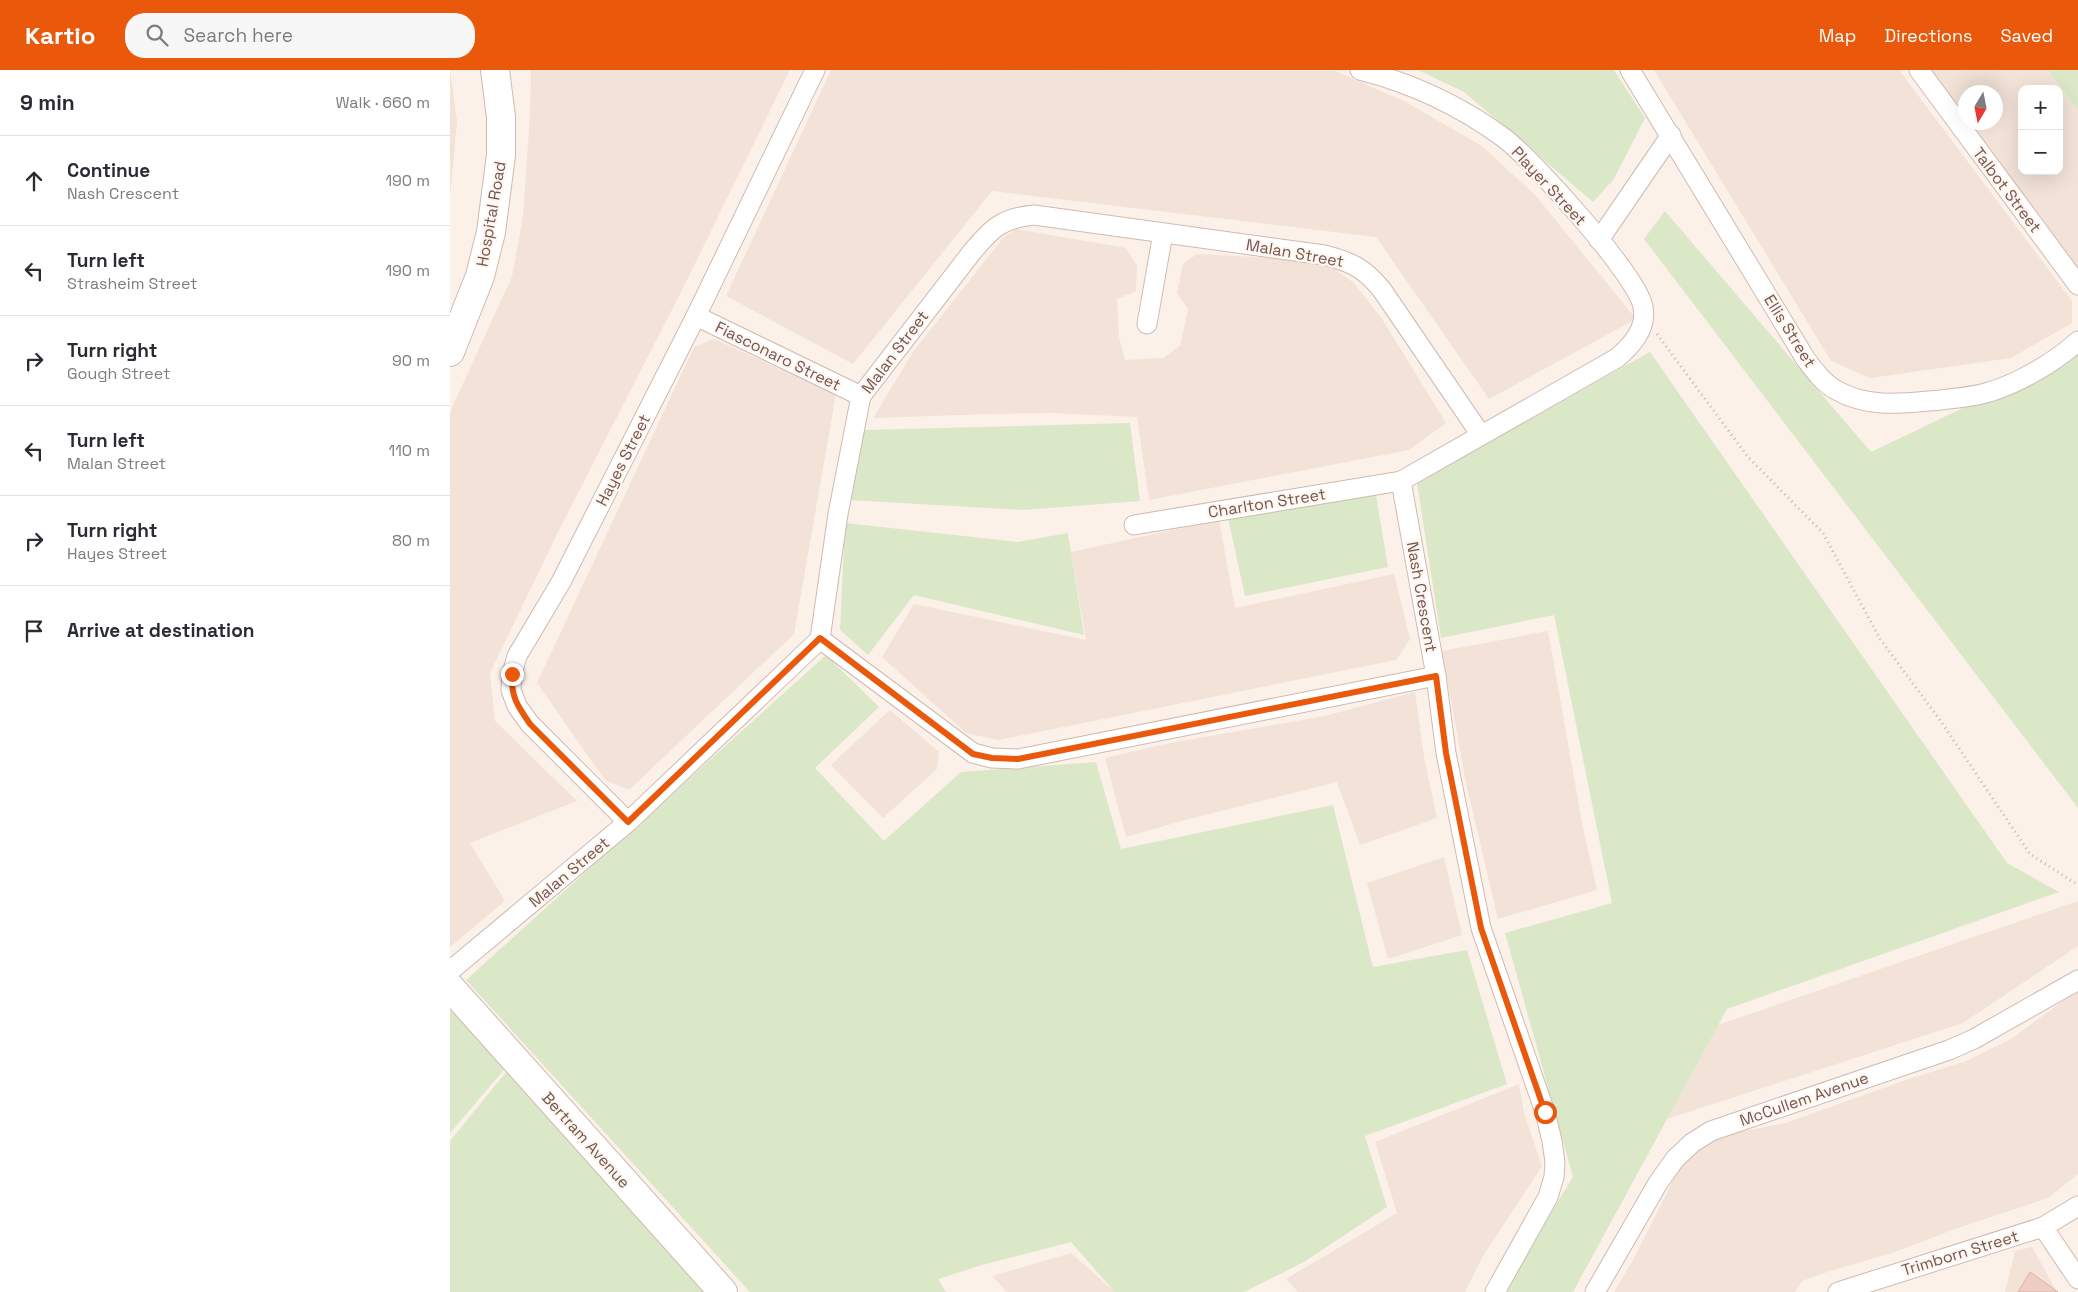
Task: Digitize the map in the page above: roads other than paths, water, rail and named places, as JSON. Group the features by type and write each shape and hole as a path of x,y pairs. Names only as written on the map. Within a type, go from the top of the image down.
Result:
{"street":[{"name":"Hospital Road","path":"450,352 480,276 490,232 501,154 501,117 495,70"},
{"name":"Hayes Street","path":"628,822 530,724 518,706 511,690 512,674 517,656 561,582 696,316 815,70"},
{"name":"Player Street","path":"1360,70 1380,75 1439,100 1504,138 1536,168 1599,240 1632,283 1643,306 1644,317 1642,327 1634,341 1617,358 1481,435"},
{"name":"Ellis Street","path":"1630,70 1805,358 1819,376 1835,389 1865,402 1893,404 1958,398 1990,392 2037,369 2078,341"},
{"name":"Talbot Street","path":"1918,70 2078,285"},
{"path":"1599,240 1671,135"},
{"name":"Malan Street","path":"450,971 628,822 820,638 838,514 861,396 986,234 1001,222 1018,216 1034,215 1324,255 1357,265 1370,275 1382,290 1481,435"},
{"path":"1147,324 1163,233"},
{"name":"Fiasconaro Street","path":"696,316 861,396"},
{"path":"1401,481 1481,435"},
{"name":"Charlton Street","path":"1134,525 1401,481"},
{"name":"Nash Crescent","path":"1401,481 1436,676 1446,753 1481,928 1545,1112 1555,1162 1554,1177 1548,1197 1494,1292"},
{"path":"820,638 973,754 992,758 1018,759 1436,676"},
{"name":"McCullem Avenue","path":"1595,1292 1658,1183 1675,1159 1692,1143 1711,1131 1949,1050 1982,1035 2078,980"},
{"name":"Bertram Avenue","path":"450,987 723,1292"},
{"name":"Trimborn Street","path":"1838,1292 2042,1227 2078,1206"},
{"path":"2042,1227 2078,1279"}]}
